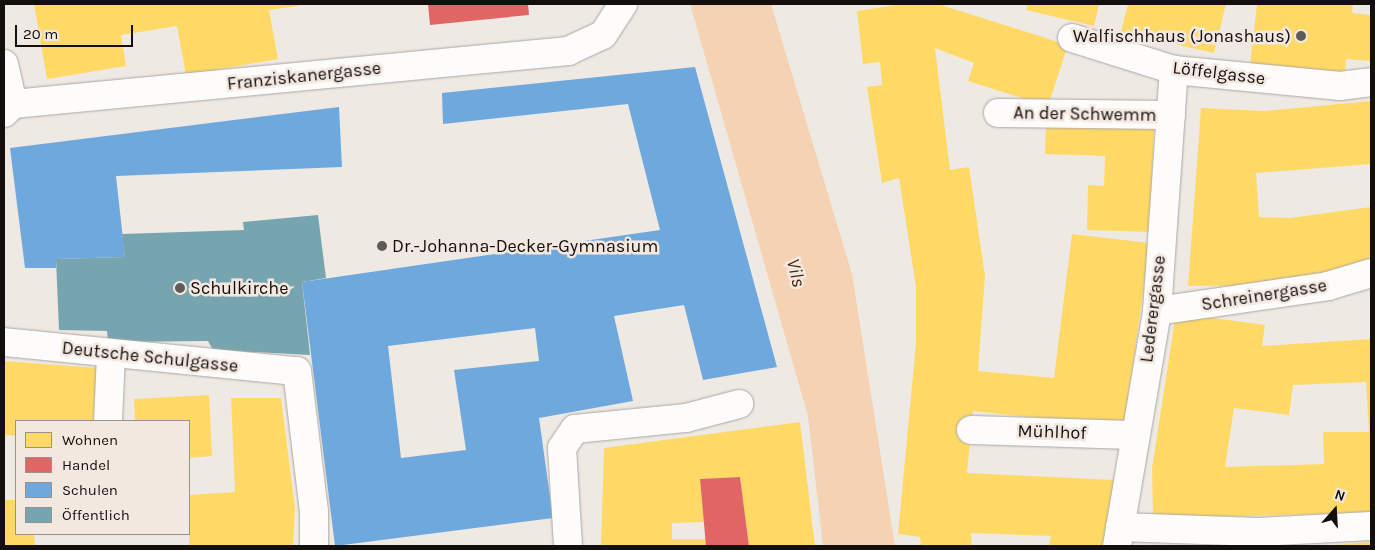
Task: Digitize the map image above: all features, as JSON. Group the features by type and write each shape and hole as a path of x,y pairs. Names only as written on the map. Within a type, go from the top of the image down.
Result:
{"street":[{"name":"Franziskanergasse","path":"9,109 568,51 604,35 622,4"},
{"name":"Löffelgasse","path":"1072,38 1174,70 1340,86 1371,82"},
{"path":"4,64 9,109"},
{"name":"Lederergasse","path":"1118,536 1156,311 1174,70"},
{"name":"An der Schwemm","path":"998,113 1172,115"},
{"name":"Schreinergasse","path":"1156,311 1328,286 1371,273"},
{"name":"Deutsche Schulgasse","path":"4,342 297,371 314,512 314,546"},
{"path":"108,420 111,354"},
{"path":"568,546 562,448 574,429 686,418 739,404"},
{"name":"Mühlhof","path":"971,430 1134,435"},
{"path":"1118,536 1258,532 1371,526"}],"water":[{"name":"Vils","path":"690,4 771,4 852,274 895,546 823,546 808,416"}],"building: Wohnen":[{"path":"34,4 298,4 298,6 269,10 278,59 186,75 177,26 121,35 126,66 47,79"},
{"path":"903,4 938,4 1068,45 1048,106 968,81 974,63 935,48 950,170 969,167 985,276 978,371 1054,378 1072,234 1150,243 1124,427 973,411 967,473 1114,480 1109,546 1049,546 1051,536 971,533 972,546 921,546 920,537 898,534 916,343 916,287 899,178 882,183 867,87 882,85 880,62 863,64 857,11"},
{"path":"1028,4 1099,4 1094,26 1026,10"},
{"path":"1128,4 1226,4 1214,53 1121,32"},
{"name":"Walfischhaus (Jonashaus)","path":"1257,4 1353,4 1352,13 1371,15 1371,61 1346,59 1345,76 1250,65"},
{"path":"1371,101 1371,164 1256,173 1259,217 1290,218 1371,207 1371,265 1288,285 1188,286 1201,108 1265,111"},
{"path":"1046,123 1154,127 1150,232 1087,230 1088,185 1104,186 1105,156 1045,154"},
{"path":"1176,313 1265,325 1262,346 1371,339 1371,513 1153,518 1152,468","holes":["1366,382 1369,432 1323,432 1324,464 1225,467 1234,408 1289,415 1293,385"]},
{"path":"4,361 97,368 93,420 15,420 15,436 4,435"},
{"path":"209,395 212,456 190,458 190,420 135,420 134,399"},
{"path":"231,398 281,398 295,508 293,546 189,546 190,495 235,492"},
{"path":"800,422 815,546 749,546 740,477 700,479 704,522 672,523 672,539 706,539 706,546 601,546 604,448"},
{"path":"4,500 15,500 15,535 34,535 35,546 4,546"},
{"path":"1371,542 1371,546 1334,546 1334,545"}],"building: Handel":[{"path":"428,4 528,4 529,15 430,25"},
{"path":"740,477 749,546 706,546 700,479"}],"building: Schulen":[{"path":"695,67 777,367 703,380 684,305 614,316 633,401 539,418 553,518 335,546 302,282 660,230 628,104 443,124 442,93","holes":["535,328 539,361 454,370 466,450 401,458 388,346"]},
{"path":"339,107 342,167 116,176 125,257 56,259 56,268 25,268 10,148"}],"building: Öffentlich":[{"name":"Schulkirche","path":"318,215 326,278 302,282 310,355 213,350 208,341 108,342 107,331 59,330 56,259 125,257 122,234 244,230 243,222"}],"place":[{"name":"Walfischhaus (Jonashaus)","path":"1301,36"},
{"name":"Dr.-Johanna-Decker-Gymnasium","path":"382,246"},
{"name":"Schulkirche","path":"180,288"}]}
